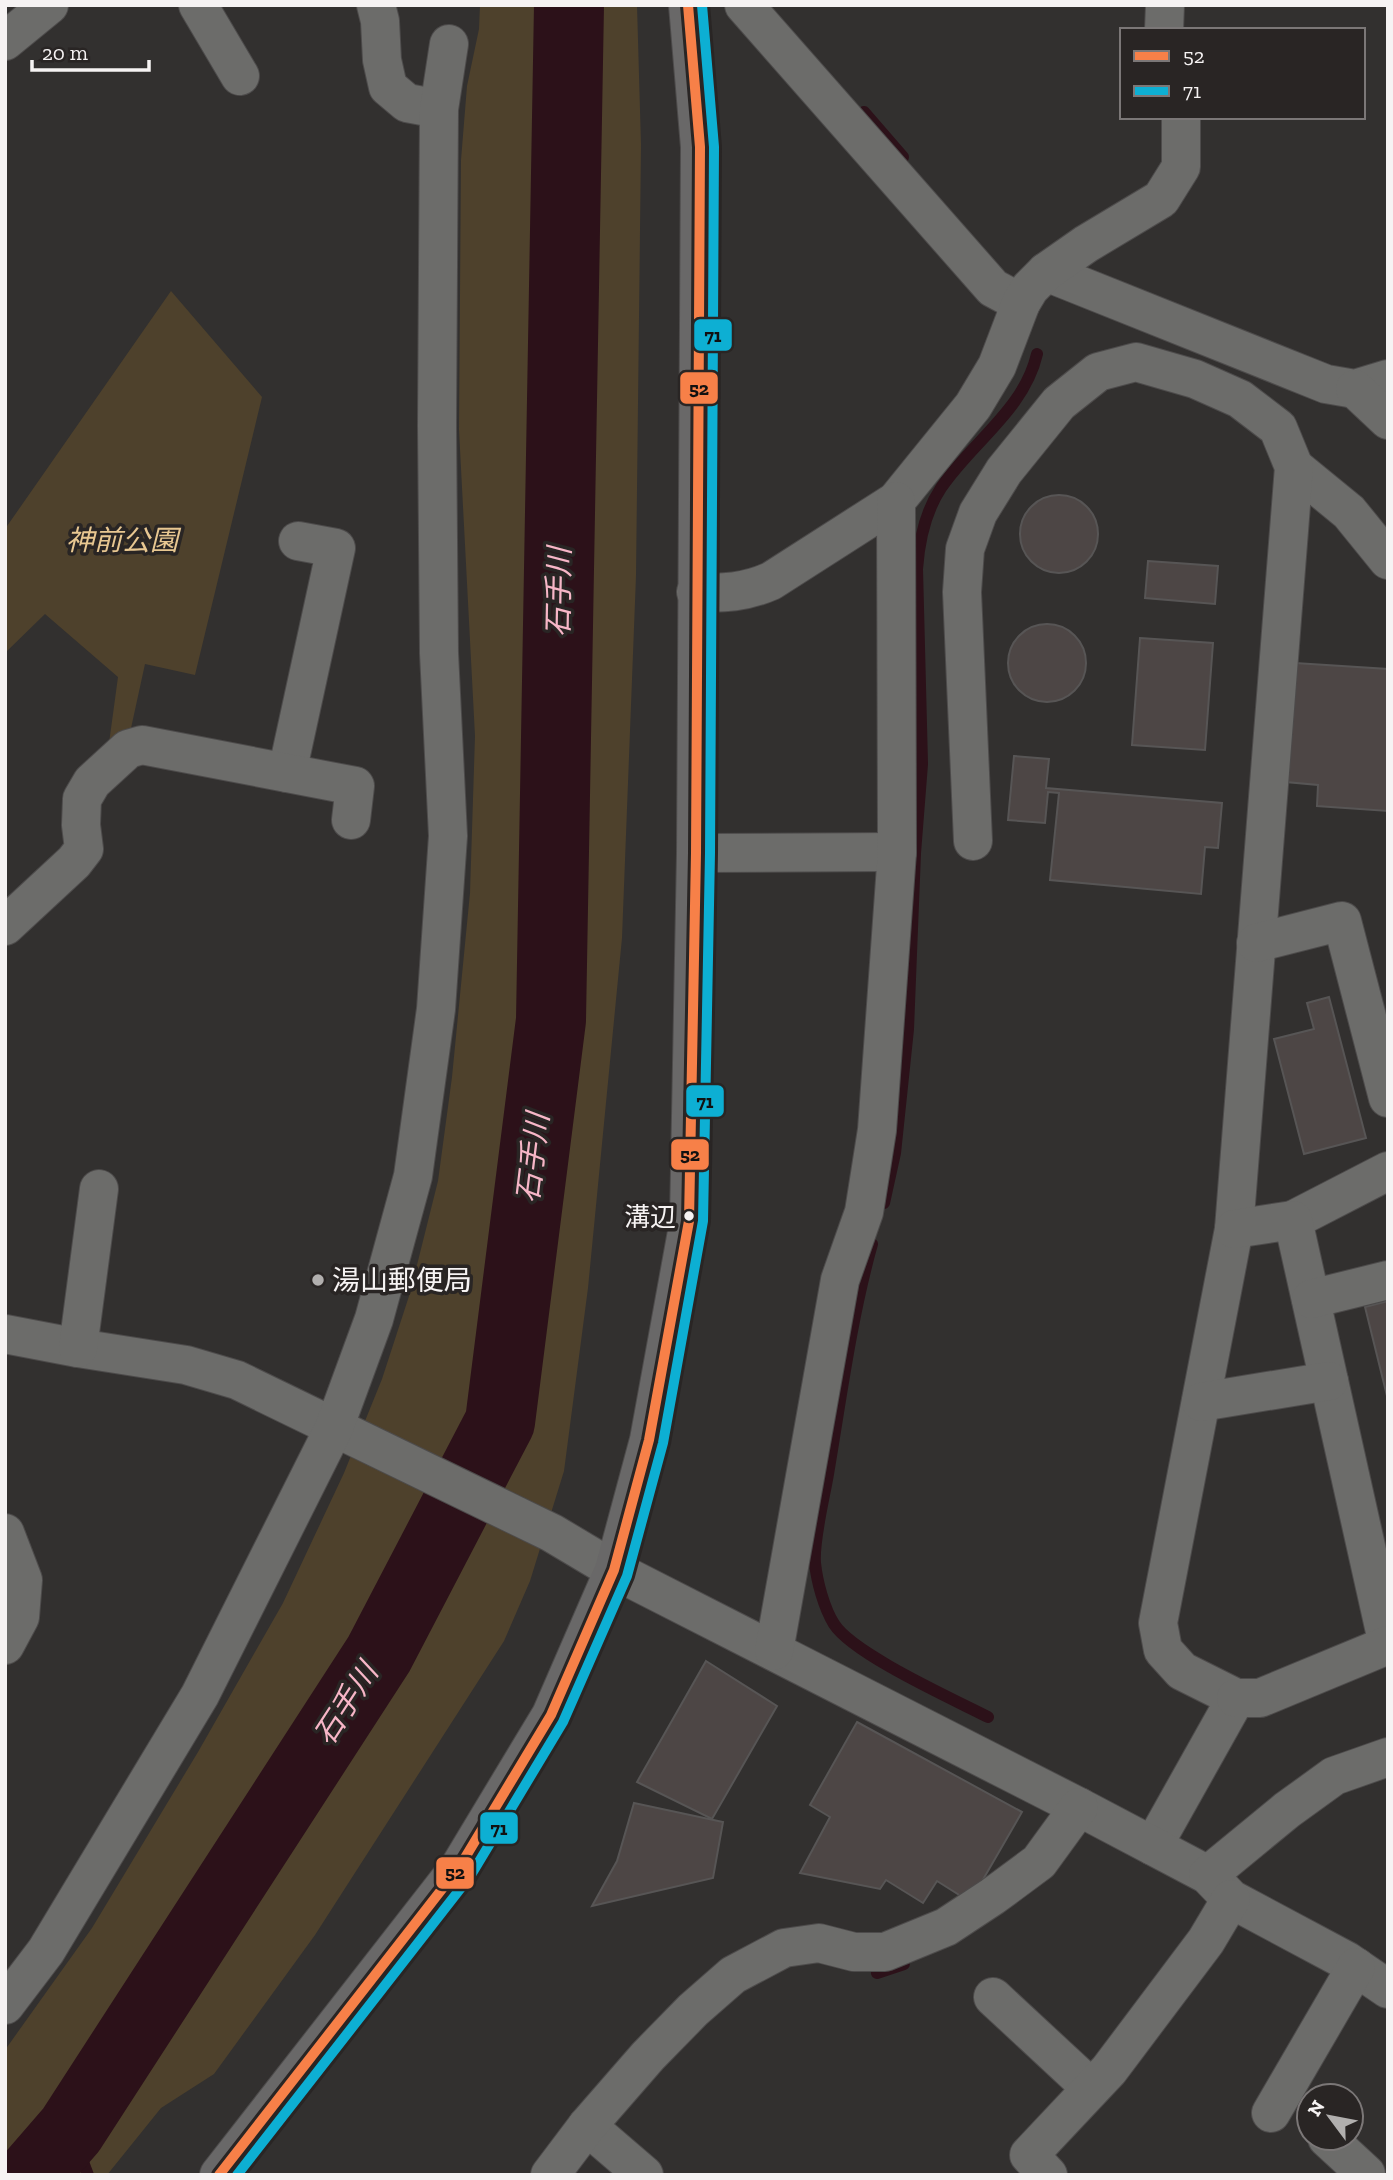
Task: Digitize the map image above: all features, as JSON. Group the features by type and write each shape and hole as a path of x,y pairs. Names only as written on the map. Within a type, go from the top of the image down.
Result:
{"highway":[{"path":"219,2175 460,1866 551,1715 614,1570 649,1440 690,1220 696,853 700,147 688,5"}],"street":[{"path":"5,41 49,5"},
{"path":"198,5 240,76"},
{"path":"376,5 388,87 407,103 439,109"},
{"path":"744,5 993,288 1021,303"},
{"path":"1164,28 1165,5"},
{"path":"5,2005 46,1951 200,1695 341,1431 414,1176 436,1009 448,836 439,599 437,426 439,109 449,44"},
{"path":"696,592 723,594 752,589 771,581 896,501 973,406 997,366 1021,303 1030,288 1046,272 1086,244 1161,199 1181,167 1181,119"},
{"path":"1046,272 1326,384 1371,384 1388,420"},
{"path":"973,841 962,592 965,549 978,513 1004,471 1059,403 1098,372 1136,362 1195,379 1240,398 1278,428 1294,467 1234,1229 1158,1623 1163,1650 1182,1671 1236,1698 1260,1698 1388,1645 1293,1220"},
{"path":"1294,467 1349,512 1388,560"},
{"path":"774,1651 840,1280 864,1212 877,1130 897,852 896,501"},
{"path":"287,773 336,548 298,541"},
{"path":"5,926 74,862 84,849 82,799 92,782 128,749 142,745 355,786 351,820"},
{"path":"696,853 897,852"},
{"path":"1256,943 1342,921 1388,1098"},
{"path":"1234,1229 1293,1220 1388,1171"},
{"path":"78,1348 99,1189"},
{"path":"1311,1299 1388,1280"},
{"path":"5,1334 186,1365 237,1380 552,1533 614,1570 1153,1846 1356,1967 1388,1989"},
{"path":"1201,1402 1329,1381"},
{"path":"5,1533 23,1580 20,1617 5,1645"},
{"path":"1153,1846 1236,1698"},
{"path":"1028,2168 1091,2088 1109,2070 1206,1941 1219,1887 1287,1810 1334,1776 1388,1757"},
{"path":"550,2175 587,2126 693,2010 733,1975 784,1948 819,1942 854,1952 885,1952 946,1927 1040,1862 1079,1807"},
{"path":"1295,2114 1276,2104 1356,1967"},
{"path":"993,1997 1091,2088"},
{"path":"587,2126 643,2175"},
{"path":"1342,2152 1366,2174"}],"green space":[{"path":"480,5 637,5 641,145 636,576 622,938 588,1288 564,1471 530,1581 504,1641 315,1935 214,2074 161,2108 107,2175 5,2175 5,2050 92,1928 198,1752 283,1603 344,1473 382,1379 410,1293 438,1181 452,1077 470,893 475,736 459,430 461,160 467,86 479,29"},
{"name":"神前公園","path":"171,291 262,397 195,675 145,664 128,742 107,758 118,677 45,614 5,653 5,529"}],"building":[{"path":"1059,495 1074,498 1087,506 1095,519 1098,534 1095,549 1087,562 1074,570 1059,573 1044,570 1031,562 1023,549 1020,534 1023,519 1031,506 1044,498"},
{"path":"1148,561 1218,566 1215,604 1145,598"},
{"path":"1039,624 1055,624 1069,630 1080,641 1086,655 1086,671 1080,685 1069,696 1055,702 1039,702 1025,696 1014,685 1008,671 1008,655 1014,641 1025,630"},
{"path":"1140,638 1213,643 1205,750 1132,745"},
{"path":"1295,663 1388,669 1388,811 1317,806 1318,785 1286,782"},
{"path":"1014,756 1049,759 1046,788 1222,803 1218,848 1205,847 1201,894 1050,880 1059,793 1048,792 1045,823 1008,820"},
{"path":"1329,997 1366,1138 1304,1154 1274,1039 1314,1029 1307,1003"},
{"path":"1388,1301 1388,1400 1365,1307"},
{"path":"706,1661 777,1706 712,1819 637,1782"},
{"path":"857,1722 1022,1812 981,1883 961,1896 937,1881 923,1903 886,1880 880,1889 800,1873 830,1817 810,1805"},
{"path":"634,1803 723,1822 713,1878 592,1906 617,1861"}],"waterway":[{"name":"石手川","path":"32,2175 71,2130 379,1654 500,1422 551,1020 569,5"},
{"path":"864,112 903,157"},
{"path":"884,1203 895,1153 908,1029 915,853 922,764 917,569 919,548 935,497 953,471 1009,409 1021,392 1037,354"},
{"path":"872,1244 852,1329 817,1532 815,1563 819,1586 834,1624 861,1649 905,1675 988,1717"},
{"path":"877,1973 904,1964"},
{"path":"71,2130 88,2175"}],"transit line":[{"name":"52","path":"219,2175 460,1866 551,1715 614,1570 649,1440 689,1221 696,853 700,147 688,5"},
{"name":"71","path":"237,2175 471,1875 563,1722 627,1576 663,1443 703,1221 710,853 714,147 702,5"}],"place":[{"name":"溝辺","path":"689,1216"},
{"name":"湯山郵便局","path":"318,1280"}]}
